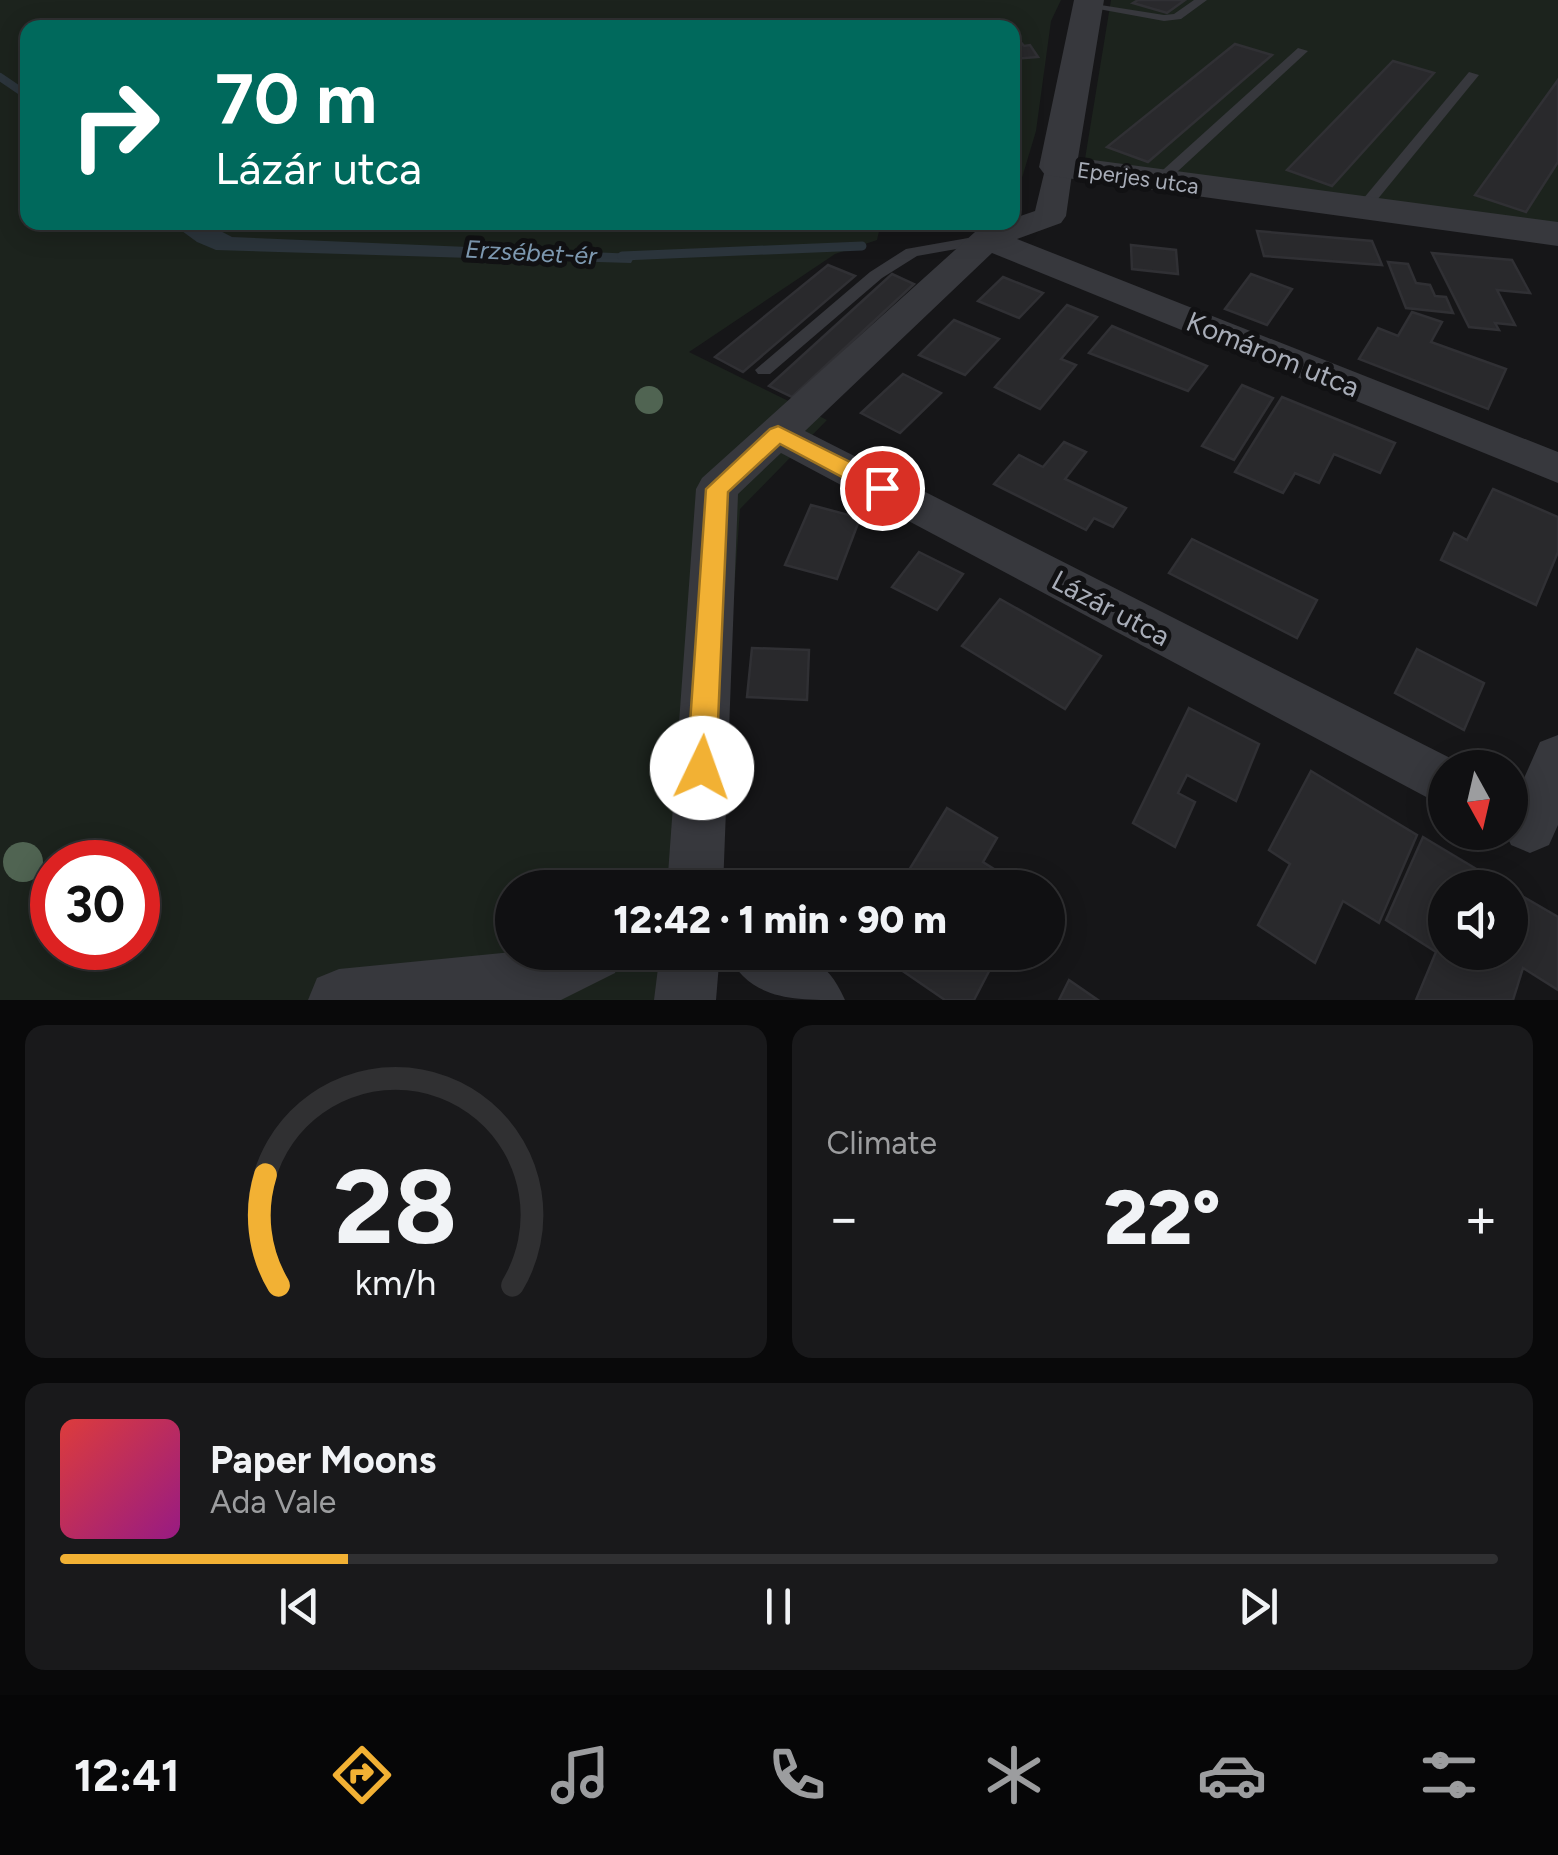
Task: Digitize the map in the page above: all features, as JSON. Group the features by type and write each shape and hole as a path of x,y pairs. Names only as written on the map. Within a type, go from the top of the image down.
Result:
{"street":[{"path":"1058,167 1089,3"},
{"name":"Eperjes utca","path":"1020,227 1050,216 1058,167 1558,234"},
{"name":"Eperjes utca","path":"696,870 717,489 987,240 1013,230"},
{"name":"Komárom utca","path":"987,240 1558,468"},
{"name":"Lázár utca","path":"778,434 1428,773"},
{"path":"1533,828 1558,759"},
{"path":"339,1000 418,997 536,980 557,970"},
{"path":"685,1000 688,970"},
{"path":"777,970 814,1000"}],"lane":[{"path":"1089,3 1164,18 1183,14 1200,0"},
{"path":"1159,181 1302,51"},
{"path":"1364,208 1473,74"},
{"path":"764,370 876,275 912,252 987,240"}],"shaded area":[{"path":"0,0 1061,0 1051,21 1036,131 1020,185 1020,20 20,20 20,230 879,230 877,240 835,254 689,352 827,420 740,509 714,870 495,870 495,970 708,970 706,1000 0,1000"},
{"path":"1111,0 1558,0 1558,226 1084,165"}],"water":[{"path":"181,230 218,230 232,237 636,254 631,263 216,250"}],"building":[{"path":"1185,0 1167,13 1133,3"},
{"path":"1020,41 1024,46 1030,45 1038,57 1020,58"},
{"path":"1235,44 1272,55 1148,162 1107,147"},
{"path":"1393,61 1434,73 1332,186 1287,170"},
{"path":"1558,80 1558,162 1526,212 1475,195"},
{"path":"1257,231 1372,241 1382,265 1264,256"},
{"path":"1131,245 1176,250 1178,274 1132,269"},
{"path":"1432,253 1512,260 1530,293 1497,290 1515,325 1495,323 1499,330 1469,327"},
{"path":"1388,262 1408,264 1416,283 1430,285 1435,296 1446,297 1453,313 1406,308"},
{"path":"828,265 855,276 743,372 715,357"},
{"path":"892,274 914,284 792,397 769,386"},
{"path":"1251,274 1292,289 1267,325 1225,309"},
{"path":"1003,277 1043,293 1019,318 978,301"},
{"path":"1067,305 1097,317 1061,359 1076,365 1040,409 995,387"},
{"path":"1412,312 1442,322 1431,342 1506,369 1488,409 1359,359 1378,328 1398,336"},
{"path":"954,320 999,339 965,375 919,355"},
{"path":"1112,326 1207,366 1188,391 1089,353"},
{"path":"903,374 941,393 900,433 861,413"},
{"path":"1242,385 1273,398 1234,460 1202,446"},
{"path":"1282,397 1395,443 1380,473 1334,454 1319,483 1295,473 1283,493 1235,472"},
{"path":"1064,442 1086,452 1065,479 1126,508 1113,527 1094,518 1086,530 994,484 1019,455 1043,467"},
{"path":"1493,489 1558,517 1558,552 1536,605 1441,560 1454,533 1467,540"},
{"path":"811,505 860,518 837,579 785,565"},
{"path":"1192,539 1317,600 1297,638 1169,573"},
{"path":"919,552 963,574 937,610 892,587"},
{"path":"1000,599 1101,656 1065,709 962,646"},
{"path":"752,648 809,650 807,700 747,697"},
{"path":"1417,649 1484,683 1464,730 1395,693"},
{"path":"1189,708 1259,744 1236,801 1187,775 1178,793 1195,802 1175,847 1133,823"},
{"path":"1311,771 1417,835 1379,923 1343,901 1315,963 1258,925 1290,864 1269,850"},
{"path":"947,808 997,838 983,862 996,870 909,870"},
{"path":"1423,837 1428,840 1428,850 1445,850 1478,870 1428,870 1428,947 1386,920"},
{"path":"1528,900 1558,917 1558,990 1526,970"},
{"path":"901,970 990,970 974,1000 945,1000"},
{"path":"1428,970 1522,970 1513,1000 1416,1000"},
{"path":"1069,980 1098,1000 1059,1000"}],"waterway":[{"name":"Erzsébet-ér","path":"0,77 20,91"},
{"name":"Erzsébet-ér","path":"622,256 862,246"}],"route":[{"path":"702,768 717,489 778,434 882,488"}]}
